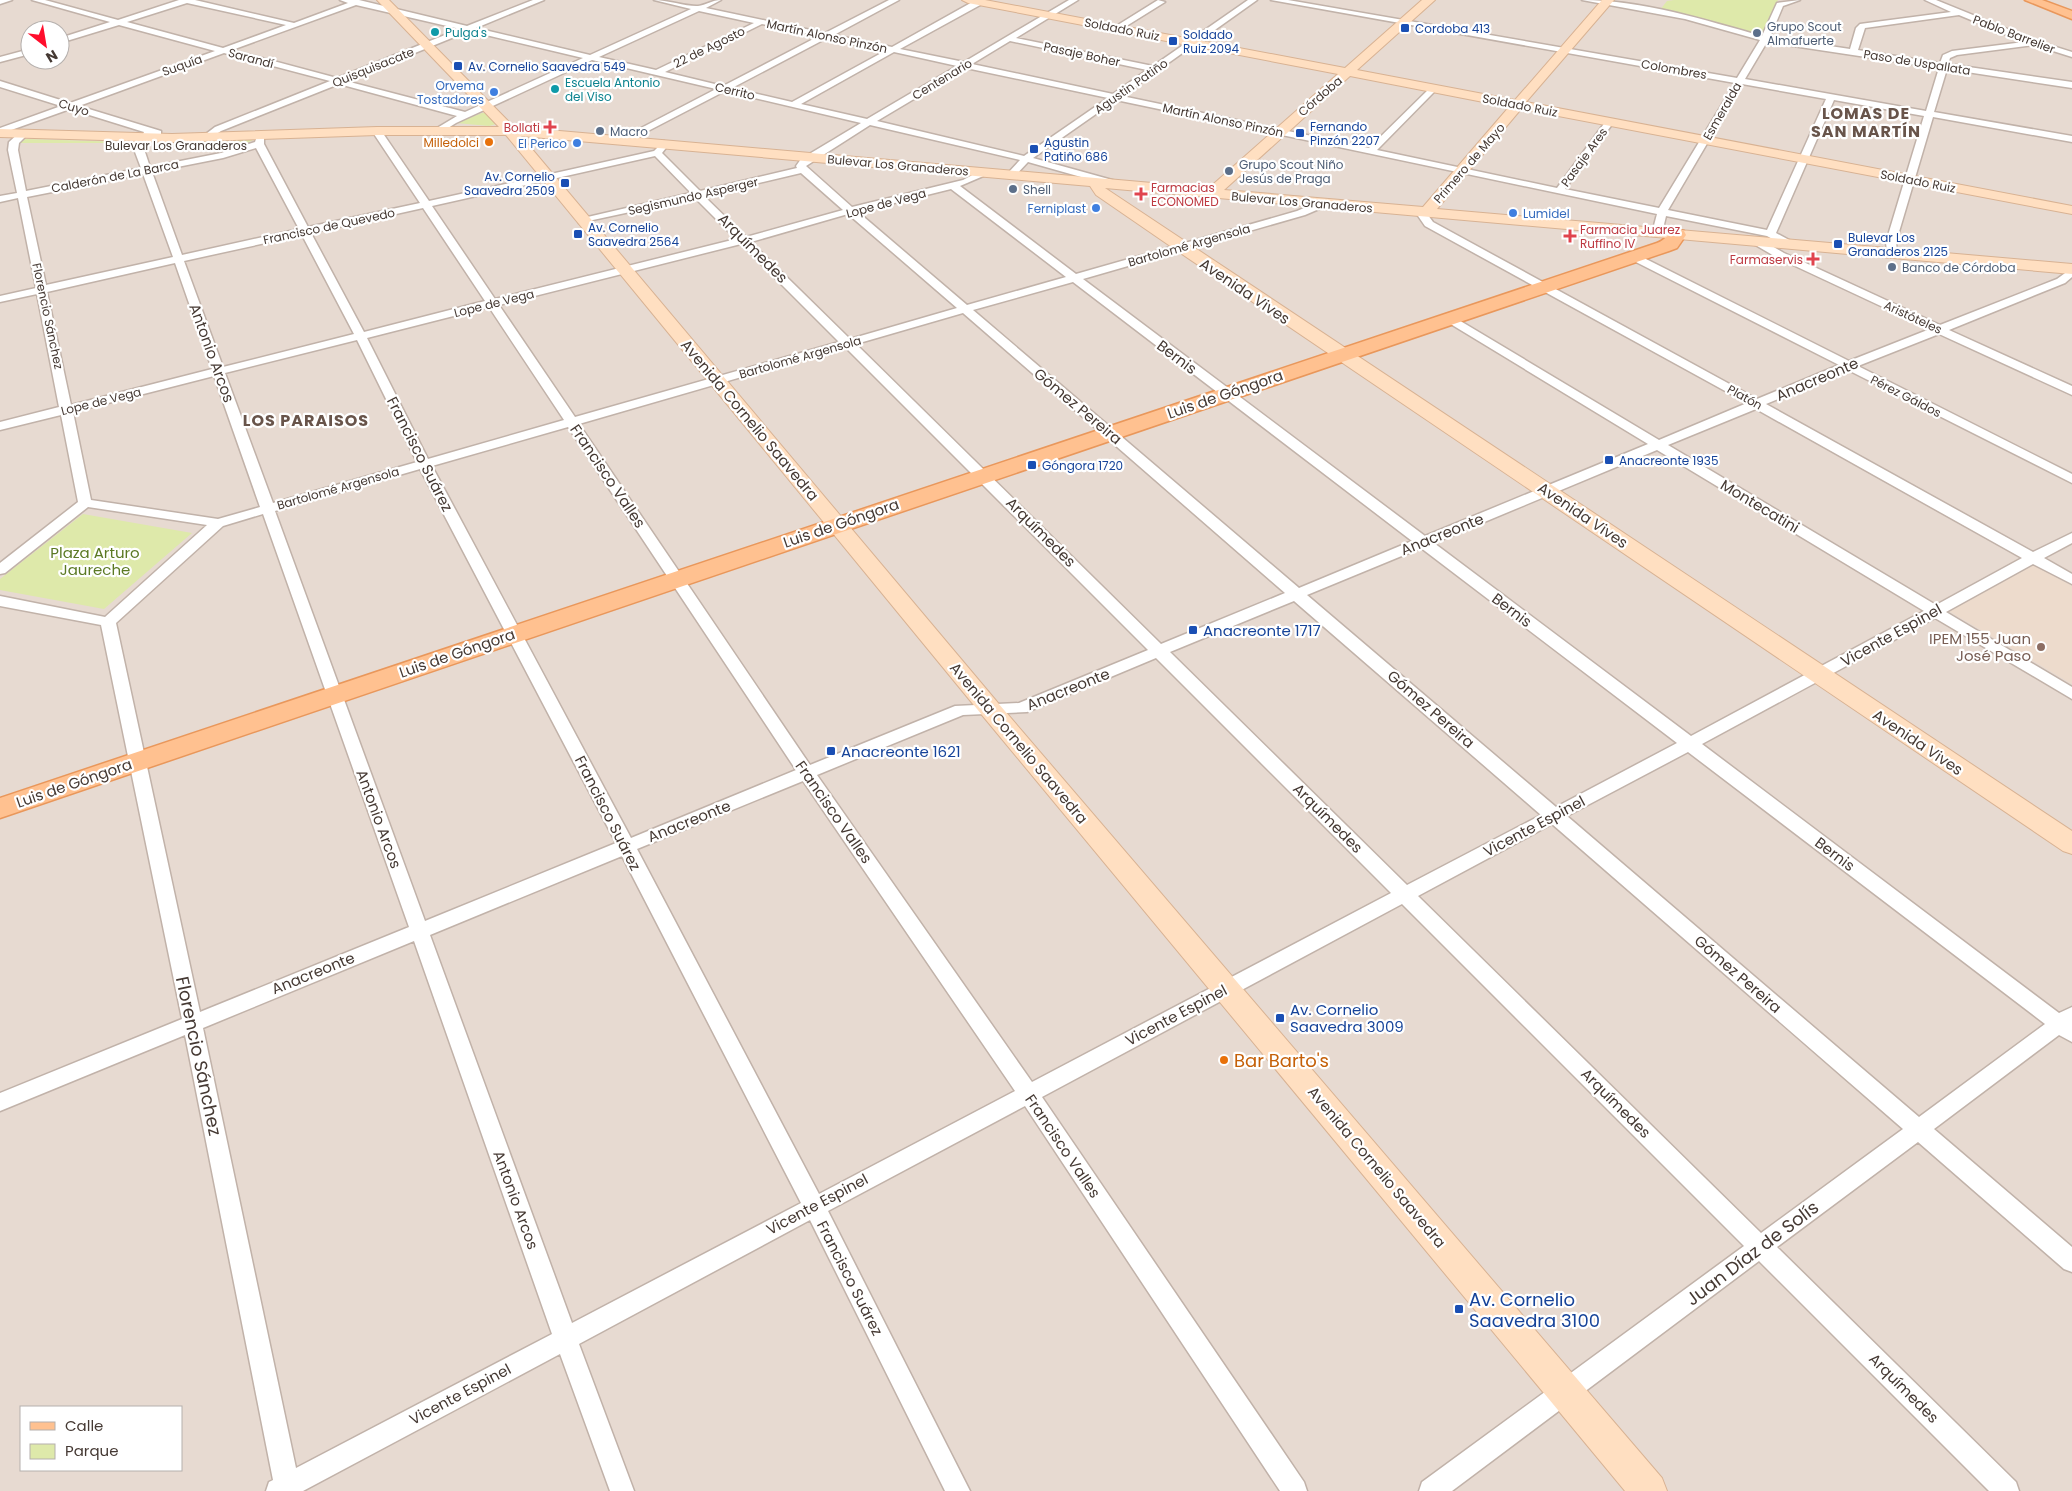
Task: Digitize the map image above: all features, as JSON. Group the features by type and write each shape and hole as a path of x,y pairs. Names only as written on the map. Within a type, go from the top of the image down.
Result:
{"main road":[{"name":"Avenida Cornelio Saavedra","path":"383,0 487,105 510,131 990,710 1227,988 1649,1491"},
{"name":"Córdoba","path":"1211,194 1429,0"},
{"path":"2031,0 2072,15"},
{"name":"Soldado Ruiz","path":"974,1 2072,210"},
{"name":"Primero de Mayo","path":"1424,213 1607,2"},
{"name":"Bulevar Los Granaderos","path":"6,145 146,138 206,147 352,131 510,131 623,141 661,149 806,163 1011,174 1095,184 1892,252 2072,270"},
{"name":"Bulevar Los Granaderos","path":"0,132 172,138 206,147"},
{"name":"Avenida Vives","path":"1095,184 1102,192 1181,248 1547,491 2072,844"},
{"name":"Luis de Góngora","path":"0,808 334,696 515,632 1634,257 1671,244 1678,235"}],"street":[{"path":"0,2 8,0"},
{"name":"Sarandí","path":"36,0 466,115"},
{"path":"70,38 186,0 294,25"},
{"name":"Cerrito","path":"344,0 360,2 868,122 1125,186"},
{"name":"Quisquisacate","path":"206,147 218,129 540,0"},
{"name":"Martín Alonso Pinzón","path":"658,0 1559,192 1770,234 1787,244"},
{"path":"440,130 487,105 717,0"},
{"path":"623,141 894,0"},
{"name":"Centenario","path":"806,163 868,122 1074,0"},
{"name":"Agustin Patiño","path":"1011,174 1026,160 1253,0"},
{"name":"Colombres","path":"1276,0 1405,21 2072,139"},
{"name":"Paso de Uspallata","path":"1586,0 1607,2 1686,17 1765,39 2072,85"},
{"name":"Esmeralda","path":"1657,233 1662,212 1765,39 1780,5 1796,0"},
{"name":"Pablo Barrelier","path":"1929,0 2034,43 2072,55"},
{"path":"793,105 893,50 974,1"},
{"name":"Suquía","path":"0,132 360,2"},
{"path":"1117,28 1161,2"},
{"path":"1853,52 1860,28 1863,26 1960,13"},
{"name":"22 de Agosto","path":"657,73 761,22"},
{"name":"Pasaje Boher","path":"1010,39 1154,69"},
{"path":"1892,252 1891,242 1908,179 1946,57 2034,43"},
{"path":"0,60 20,54"},
{"name":"Cuyo","path":"0,84 71,106 146,138"},
{"path":"1371,151 1432,89"},
{"path":"1770,234 1831,97"},
{"name":"Pasaje Ares","path":"1559,192 1609,122"},
{"name":"Francisco Valles","path":"377,131 806,772 1028,1093 1295,1491"},
{"path":"6,145 23,134"},
{"name":"Antonio Arcos","path":"146,138 140,152 146,170 622,1491"},
{"name":"Francisco Suárez","path":"260,140 424,464 515,632 625,847 814,1206 958,1491"},
{"name":"Florencio Sánchez","path":"6,145 21,195 42,289 85,503"},
{"name":"Calderón de La Barca","path":"0,199 146,170 206,147"},
{"name":"Francisco de Quevedo","path":"0,299 548,178 661,149"},
{"name":"Arquímedes","path":"661,149 698,195 1161,651 2007,1491"},
{"name":"Segismundo Asperger","path":"583,221 698,195 806,163"},
{"name":"Gómez Pereira","path":"806,163 852,212 2072,1261"},
{"name":"Lope de Vega","path":"0,426 745,240 952,186 973,179 985,172"},
{"name":"Bernis","path":"952,186 1688,743 2068,1024"},
{"name":"Bartolomé Argensola","path":"218,523 1181,248 1301,213 1322,204"},
{"name":"Platón","path":"1424,213 1429,224 1545,286 2072,580"},
{"name":"Aristóteles","path":"1756,241 1780,255 2072,392"},
{"name":"Pérez Gáldos","path":"1634,257 2072,479"},
{"name":"Anacreonte","path":"0,1102 961,710 1022,708 1848,366 2061,281 2072,270"},
{"name":"Montecatini","path":"1448,318 2072,694"},
{"path":"0,570 85,503 218,523"},
{"path":"0,601 108,622 218,523"},
{"name":"Vicente Espinel","path":"284,1490 565,1337 1818,675 2072,537"},
{"name":"Florencio Sánchez","path":"108,622 139,761 284,1490"},
{"name":"Juan Díaz de Solís","path":"1431,1491 1918,1129 2068,1024"}],"shaded area":[{"path":"0,0 2072,0 2072,1491 0,1491"},
{"name":"IPEM 155 Juan José Paso","path":"2034,565 2072,586 2072,684 1949,611"}],"green space":[{"path":"1778,0 1761,36 1690,16 1660,10 1667,1"},
{"path":"485,113 496,124 489,126 456,123"},
{"path":"26,139 126,142 127,143 19,143"},
{"path":"253,140 247,143 159,143"},
{"name":"Plaza Arturo Jaureche","path":"83,514 192,533 104,609 0,590 0,579"}],"place":[{"name":"Cordoba 413","path":"1405,28"},
{"name":"Pulga's","path":"435,32"},
{"name":"Grupo Scout Almafuerte","path":"1757,33"},
{"name":"Soldado Ruiz 2094","path":"1173,41"},
{"name":"Av. Cornelio Saavedra 549","path":"458,66"},
{"name":"Escuela Antonio del Viso","path":"555,89"},
{"name":"Orvema Tostadores","path":"494,92"},
{"name":"Bollati","path":"550,127"},
{"name":"Macro","path":"600,131"},
{"name":"Fernando Pinzón 2207","path":"1300,133"},
{"name":"Milledolci","path":"489,142"},
{"name":"El Perico","path":"577,143"},
{"name":"Agustin Patiño 686","path":"1034,149"},
{"name":"Grupo Scout Niño Jesús de Praga","path":"1229,171"},
{"name":"Av. Cornelio Saavedra 2509","path":"565,183"},
{"name":"Shell","path":"1013,189"},
{"name":"Farmacias ECONOMED","path":"1141,194"},
{"name":"Ferniplast","path":"1096,208"},
{"name":"Lumidel","path":"1513,213"},
{"name":"Av. Cornelio Saavedra 2564","path":"578,234"},
{"name":"Farmacia Juarez Ruffino IV","path":"1570,236"},
{"name":"Bulevar Los Granaderos 2125","path":"1838,244"},
{"name":"Farmaservis","path":"1813,259"},
{"name":"Banco de Córdoba","path":"1892,267"},
{"name":"Anacreonte 1935","path":"1609,460"},
{"name":"Góngora 1720","path":"1032,465"},
{"name":"Anacreonte 1717","path":"1193,630"},
{"name":"IPEM 155 Juan José Paso","path":"2041,647"},
{"name":"Anacreonte 1621","path":"831,751"},
{"name":"Av. Cornelio Saavedra 3009","path":"1280,1018"},
{"name":"Bar Barto's","path":"1224,1060"},
{"name":"Av. Cornelio Saavedra 3100","path":"1459,1309"}],"district":[{"name":"LOMAS DE SAN MARTÍN","path":"1866,122"},
{"name":"LOS PARAISOS","path":"306,420"}]}
